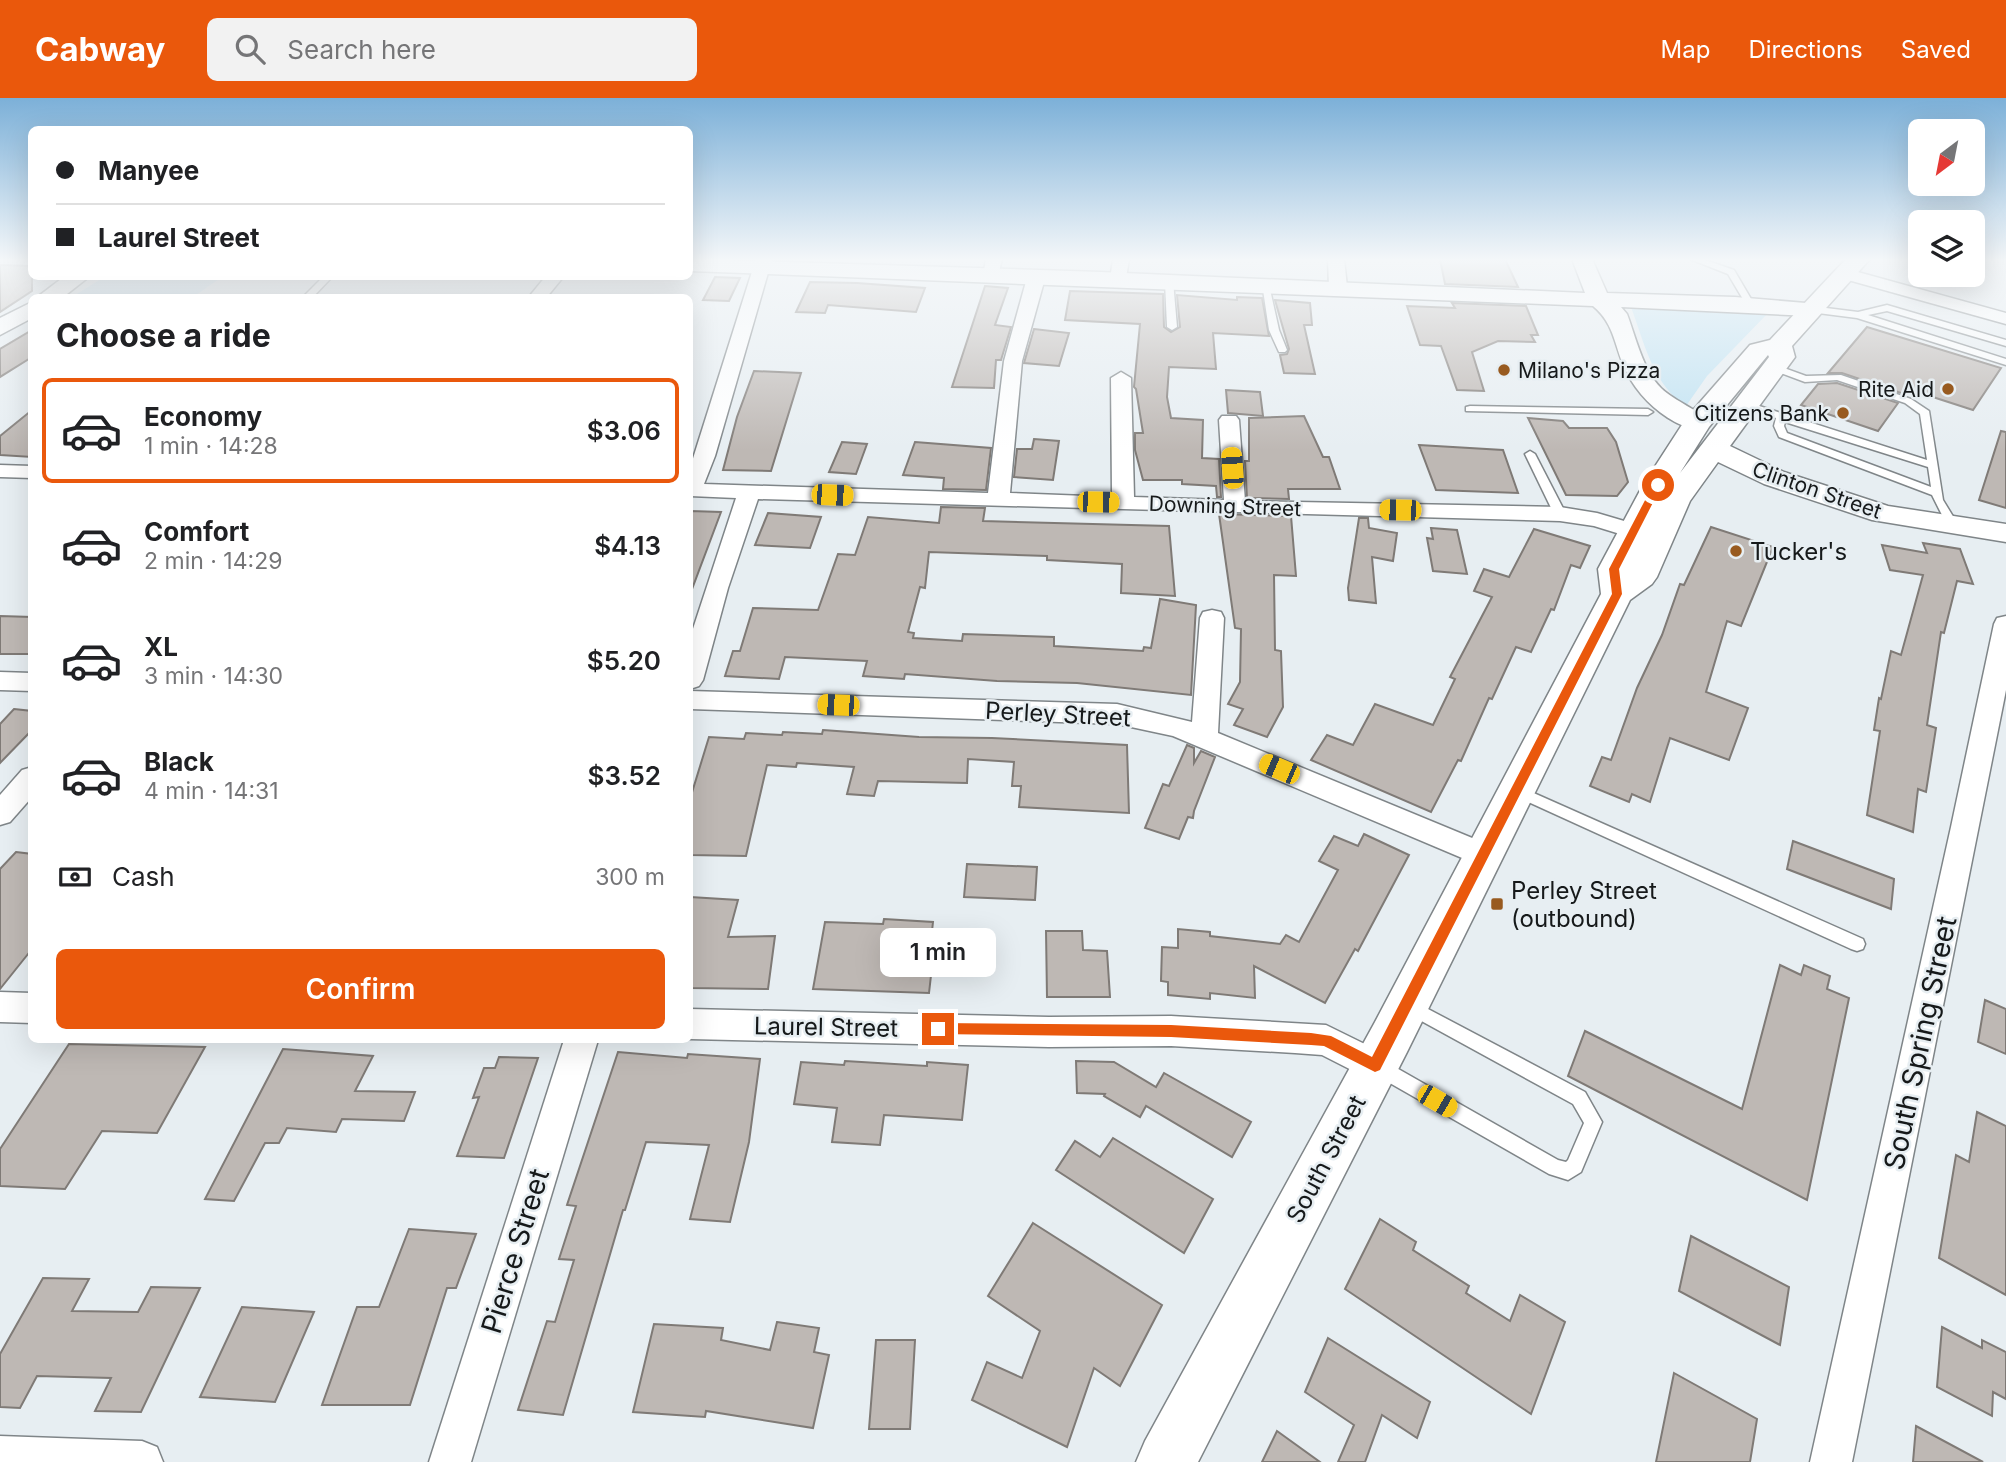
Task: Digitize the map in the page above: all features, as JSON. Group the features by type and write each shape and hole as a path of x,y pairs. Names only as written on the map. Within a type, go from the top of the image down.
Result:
{"main road":[{"name":"South Street","path":"1617,594 1614,569 1658,485 1706,436 1747,405 1776,356 1800,323"},
{"name":"South Street","path":"1166,1462 1407,1005 1617,594 1641,577 1706,436 1759,350 1776,356"},
{"name":"Clinton Street","path":"1706,436 1774,478 1816,494 1883,514 2006,533"}],"street":[{"path":"693,483 705,456 745,323"},
{"path":"998,500 1013,361 1024,323"},
{"path":"1596,323 1600,335"},
{"path":"1619,323 1639,372 1652,393 1706,436"},
{"path":"1612,367 1628,392 1661,425 1706,436"},
{"path":"1121,378 1123,503"},
{"path":"1229,420 1235,507"},
{"path":"0,471 28,472"},
{"name":"Downing Street","path":"693,490 1560,514 1597,520 1633,531"},
{"path":"693,669 716,588 749,492"},
{"path":"1204,738 1212,618"},
{"name":"South Spring Street","path":"1831,1462 1966,827 2006,624"},
{"path":"0,681 28,682"},
{"name":"Perley Street","path":"693,700 1118,714 1149,719 1204,738 1483,855"},
{"path":"0,814 28,782"},
{"path":"0,1007 28,1007"},
{"name":"Laurel Street","path":"693,1024 1049,1032 1171,1031 1295,1038 1326,1040 1375,1066"},
{"name":"Pierce Street","path":"450,1462 580,1043"},
{"path":"20,1459 142,1462"}],"lane":[{"path":"1172,323 1172,327"},
{"path":"1273,323 1282,350"},
{"path":"1879,323 2006,362"},
{"path":"1937,323 2006,343"},
{"path":"1776,356 1805,379 1838,377 1908,401 1924,413 1930,433 1937,493 1951,523"},
{"path":"1747,405 1932,465"},
{"path":"1470,409 1647,412"},
{"path":"1781,417 1779,426 1783,435 1937,493"},
{"path":"1530,454 1560,514"},
{"path":"1517,790 1857,944"},
{"path":"1375,1066 1555,1168 1568,1171 1575,1166 1593,1122 1579,1098 1407,1005"}],"shaded area":[{"path":"1636,323 1759,323 1707,376 1686,406 1665,387 1645,348"}],"building":[{"path":"973,323 996,323 995,325 1011,327 1001,360 996,360 994,388 952,387"},
{"path":"1115,323 1164,323 1164,327 1171,332 1180,327 1180,323 1267,323 1269,336 1213,333 1216,369 1169,367 1167,397 1171,418 1203,420 1202,458 1219,459 1221,497 1217,497 1216,486 1182,484 1182,480 1143,480 1135,450 1135,433 1143,433 1134,387 1140,324"},
{"path":"1281,323 1312,323 1312,325 1304,325 1315,374 1284,373 1280,355 1287,354 1289,349"},
{"path":"1413,323 1533,323 1538,335 1531,335 1535,342 1498,341 1472,352 1484,391 1457,390 1441,346 1420,345"},
{"name":"Rite Aid","path":"1867,327 2001,368 1973,410 1908,389 1904,394 1842,373 1828,373"},
{"path":"1034,329 1069,333 1059,366 1024,363"},
{"path":"28,332 28,360 0,377 0,349"},
{"path":"754,371 801,373 771,471 723,470 737,417"},
{"path":"1837,383 1898,403 1878,431 1801,405 1818,384"},
{"path":"1226,390 1260,392 1263,416 1228,413"},
{"path":"28,413 28,457 0,455 0,436"},
{"path":"1304,416 1323,457 1329,457 1340,489 1288,489 1289,499 1247,498 1245,461 1249,461 1249,418"},
{"path":"1528,418 1563,421 1569,428 1607,428 1616,442 1628,482 1617,496 1566,495"},
{"path":"2001,431 2006,432 2006,508 1979,500"},
{"path":"1034,439 1059,441 1053,480 1014,477 1017,449 1032,449"},
{"path":"842,442 867,444 856,474 829,472"},
{"path":"915,442 991,448 986,490 943,489 944,478 903,475"},
{"path":"1419,445 1503,450 1518,493 1436,490"},
{"path":"941,507 985,508 983,521 1169,526 1175,596 1121,593 1122,564 1047,560 1047,556 929,552 925,588 920,587 908,632 914,633 913,638 962,641 963,634 1054,637 1054,646 1143,651 1144,647 1151,648 1160,599 1196,605 1191,695 1077,683 997,681 905,674 904,679 863,676 867,661 785,657 779,679 725,676 733,651 740,651 753,608 818,610 838,554 855,555 868,517 939,523"},
{"path":"693,511 721,512 693,586"},
{"path":"768,513 821,517 810,548 755,545"},
{"path":"1219,514 1291,516 1296,576 1274,575 1275,650 1281,651 1283,707 1267,737 1234,725 1243,709 1228,704 1240,682 1241,629 1235,628"},
{"path":"1359,518 1368,518 1369,528 1397,533 1393,561 1372,557 1376,603 1349,600 1348,588"},
{"path":"1711,527 1773,547 1741,626 1727,621 1706,692 1748,708 1729,760 1670,738 1650,802 1632,794 1629,802 1590,786 1602,757 1611,760 1680,584 1684,585"},
{"path":"1431,528 1457,530 1467,574 1433,571 1427,538 1433,539"},
{"path":"1534,529 1590,546 1580,568 1571,565 1554,610 1551,609 1531,652 1516,647 1492,699 1489,698 1461,761 1458,760 1431,812 1311,760 1327,735 1353,745 1375,704 1433,725 1455,679 1450,677 1492,597 1474,591 1484,569 1509,577"},
{"path":"1923,543 1960,549 1973,584 1957,581 1944,633 1941,632 1927,725 1936,728 1926,792 1918,789 1913,832 1867,815 1880,731 1874,730 1879,698 1881,699 1891,651 1901,655 1923,575 1890,570 1882,545 1927,553"},
{"path":"0,616 28,617 28,654 0,654"},
{"path":"14,709 28,711 28,734 0,763 0,724"},
{"path":"823,730 919,737 1127,745 1129,813 1019,807 1021,786 1012,786 1014,762 968,759 967,783 878,781 874,796 847,794 854,767 797,763 796,767 767,765 746,856 693,855 693,789 709,737 744,739 746,733 782,735 783,732 822,734"},
{"path":"1187,745 1194,748 1194,763 1201,751 1215,757 1193,818 1188,817 1179,839 1145,828 1163,784 1169,786"},
{"path":"1364,834 1409,855 1358,951 1355,949 1325,1003 1254,966 1255,998 1210,993 1210,999 1168,995 1168,982 1161,981 1162,947 1178,948 1178,929 1210,932 1210,936 1280,944 1286,935 1299,942 1338,870 1319,861 1334,836 1358,846"},
{"path":"1793,841 1894,879 1891,909 1787,869"},
{"path":"16,852 28,854 28,954 0,989 0,869"},
{"path":"967,864 1037,867 1035,900 964,897"},
{"path":"693,897 738,900 728,937 775,936 768,989 693,988"},
{"path":"884,919 933,922 930,949 934,949 929,993 813,989 825,922 883,924"},
{"path":"1046,931 1082,931 1083,950 1107,951 1110,997 1047,997"},
{"path":"1780,965 1801,975 1804,965 1830,976 1827,989 1849,998 1807,1200 1568,1076 1585,1031 1742,1109"},
{"path":"1985,1000 2006,1009 2006,1054 1978,1042"},
{"path":"69,1044 205,1047 157,1133 102,1131 65,1189 0,1186 0,1149"},
{"path":"283,1049 373,1056 355,1091 415,1092 404,1121 342,1119 336,1132 287,1128 279,1143 265,1143 234,1201 205,1199"},
{"path":"618,1052 687,1058 688,1054 760,1059 749,1142 730,1222 690,1219 709,1145 646,1142 623,1210 563,1415 518,1410 547,1321 555,1322 574,1260 559,1259 576,1206 567,1205"},
{"path":"499,1057 538,1058 504,1158 457,1156 479,1097 473,1098 484,1068 495,1068"},
{"path":"845,1061 927,1066 927,1062 968,1065 962,1120 884,1115 880,1145 832,1142 837,1108 794,1104 801,1062 844,1065"},
{"path":"1076,1061 1114,1062 1156,1087 1164,1073 1251,1122 1232,1157 1146,1106 1140,1117 1104,1096 1105,1094 1077,1093"},
{"path":"1977,1112 2006,1126 2006,1295 1939,1258 1956,1155 1969,1162"},
{"path":"1113,1138 1213,1199 1184,1253 1056,1170 1075,1141 1100,1157"},
{"path":"1380,1219 1416,1242 1413,1250 1469,1286 1466,1293 1510,1321 1520,1295 1565,1322 1531,1414 1345,1289"},
{"path":"1033,1223 1162,1305 1120,1386 1094,1368 1067,1447 972,1400 987,1362 1022,1378 1040,1331 988,1296"},
{"path":"409,1229 476,1234 456,1288 447,1288 410,1405 322,1405 357,1307 379,1307"},
{"path":"1691,1236 1789,1287 1780,1345 1679,1291"},
{"path":"43,1278 89,1279 72,1311 138,1312 151,1287 200,1288 141,1412 95,1411 111,1378 37,1376 20,1408 0,1407 0,1354"},
{"path":"242,1307 314,1312 275,1402 200,1397"},
{"path":"777,1322 819,1328 814,1352 829,1355 813,1428 706,1411 705,1417 633,1412 654,1324 723,1328 721,1340 770,1350"},
{"path":"1942,1327 1982,1348 1982,1340 2006,1352 2006,1399 1993,1392 1992,1416 1937,1387"},
{"path":"1328,1338 1430,1402 1417,1438 1382,1415 1365,1462 1338,1462 1354,1425 1305,1392"},
{"path":"876,1340 915,1340 910,1429 869,1429"},
{"path":"1674,1373 1757,1419 1750,1462 1656,1462"},
{"path":"1916,1426 1983,1462 1913,1462"},
{"path":"1277,1431 1320,1462 1262,1462"}],"place":[{"name":"Milano's Pizza","path":"1504,370"},
{"name":"Rite Aid","path":"1948,389"},
{"name":"Citizens Bank","path":"1843,413"},
{"name":"Tucker's","path":"1736,551"},
{"name":"Perley Street (outbound)","path":"1497,904"}],"route":[{"path":"938,1029 1171,1031 1326,1040 1375,1066 1617,594 1614,569 1658,485"}]}
